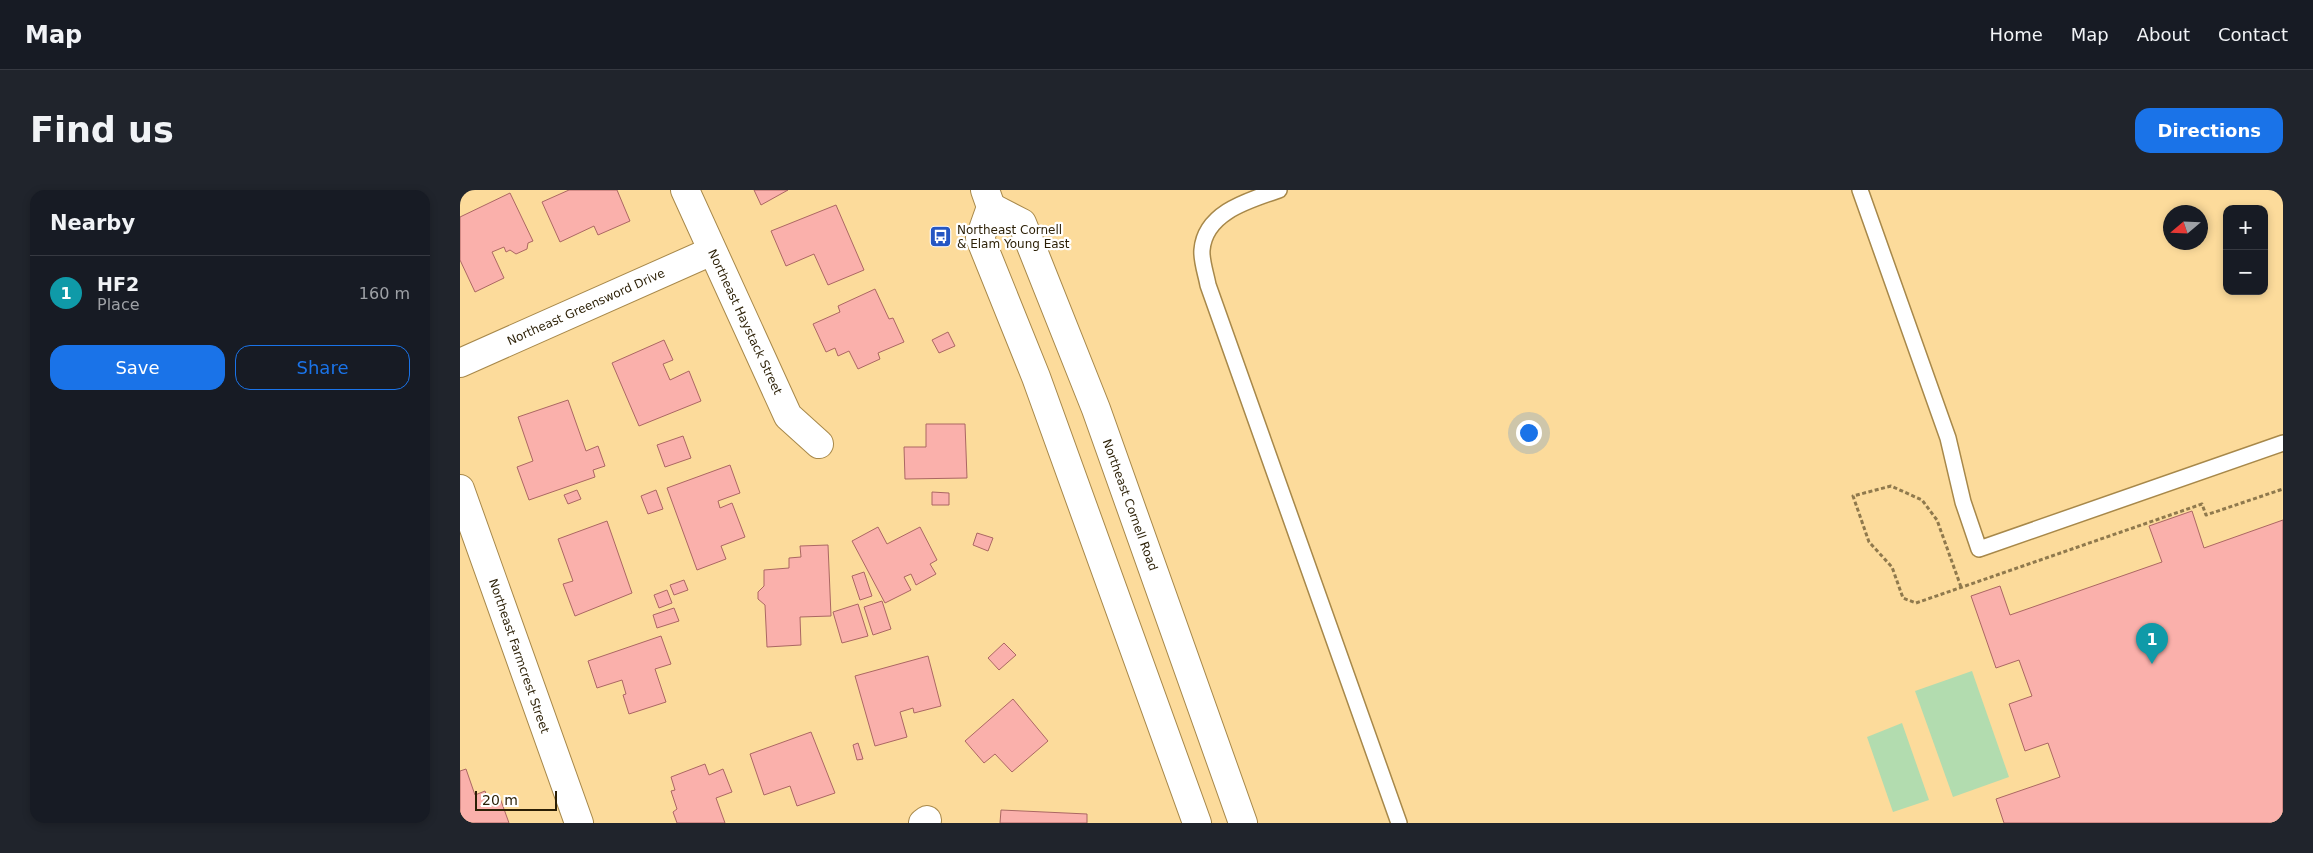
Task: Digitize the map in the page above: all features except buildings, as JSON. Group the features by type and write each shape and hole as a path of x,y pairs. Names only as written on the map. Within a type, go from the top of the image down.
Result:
{"main road":[{"name":"Northeast Haystack Street","path":"685,190 788,416 819,444"},
{"name":"Northeast Cornell Road","path":"1197,823 1036,377 980,238 988,198 1022,223 1096,409 1243,823"},
{"name":"Northeast Greensword Drive","path":"460,363 712,251"},
{"name":"Northeast Farmcrest Street","path":"460,489 579,823"}],"lane":[{"path":"1279,190 1241,203 1223,213 1209,230 1202,249 1208,285 1399,823"},
{"path":"1860,190 1948,438 1963,502 1979,549 2283,443"}],"path":[{"path":"1961,587 1937,520 1922,500 1891,486 1853,496 1869,542 1892,567 1903,598 1916,604 2202,504 2206,515 2283,488"}],"green space":[{"path":"1972,671 2009,777 1953,797 1915,691"},
{"path":"1902,723 1929,800 1893,812 1867,737"}],"place":[{"name":"Northeast Cornell & Elam Young East","path":"941,237"},
{"name":"HF2","path":"2152,664"}]}
